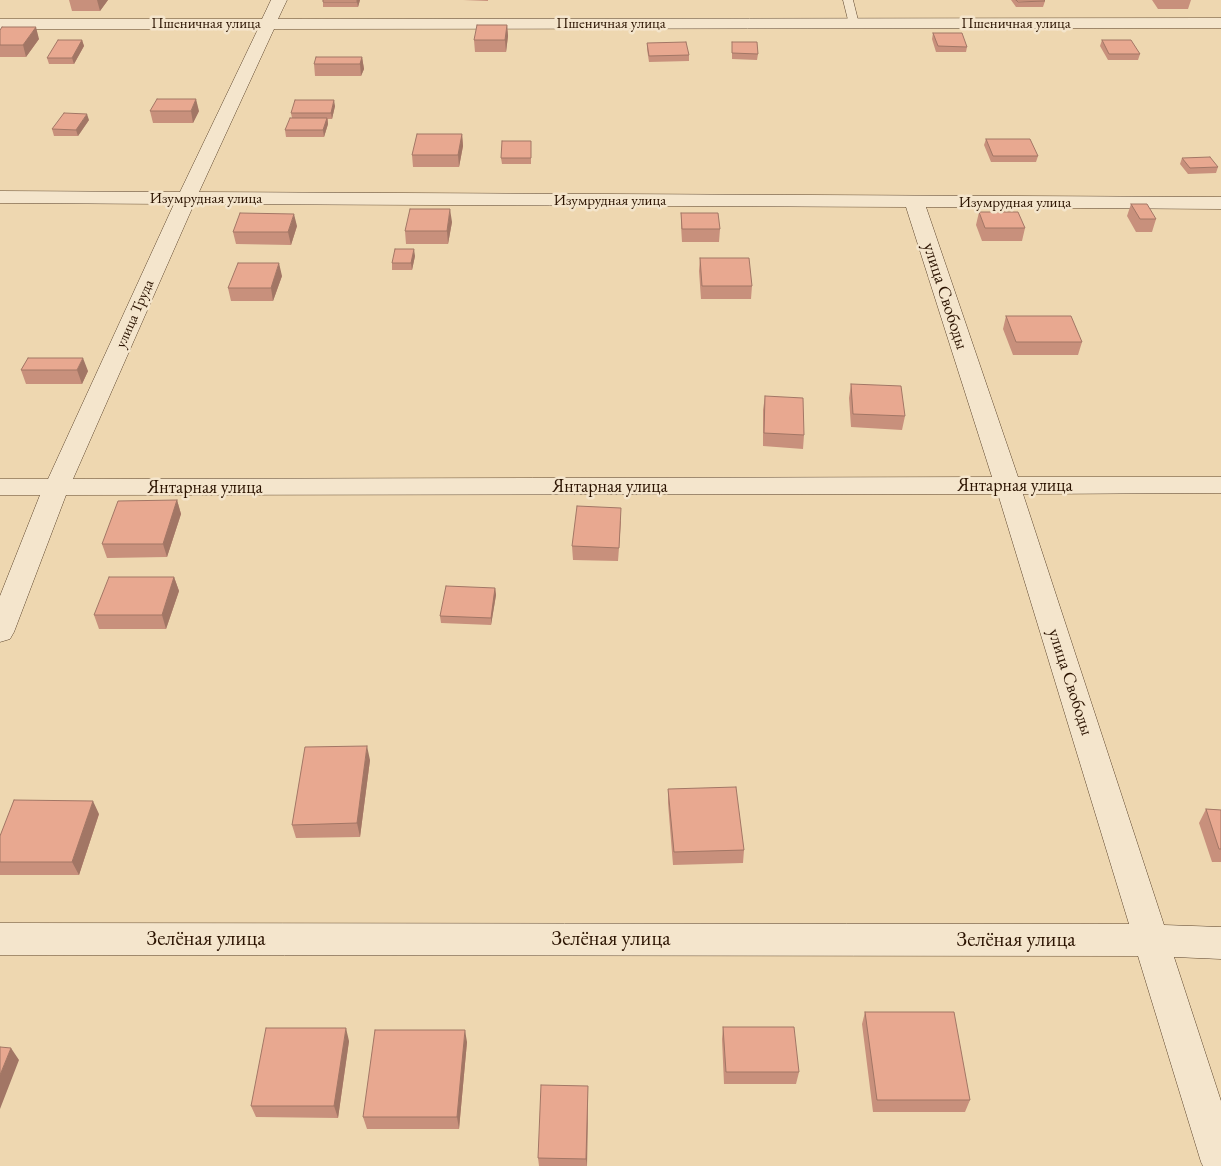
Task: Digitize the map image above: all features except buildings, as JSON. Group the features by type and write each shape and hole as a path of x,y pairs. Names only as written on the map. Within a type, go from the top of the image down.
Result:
{"street":[{"name":"улица Труда","path":"0,632 56,488 186,199 279,0"},
{"name":"Пшеничная улица","path":"0,24 1221,23"},
{"name":"Изумрудная улица","path":"0,197 1221,203"},
{"name":"улица Свободы","path":"914,202 1008,486 1221,1162"},
{"name":"Янтарная улица","path":"0,487 1221,485"},
{"name":"Зелёная улица","path":"0,939 1151,940 1221,943"}],"lane":[{"path":"848,0 854,24"}]}
